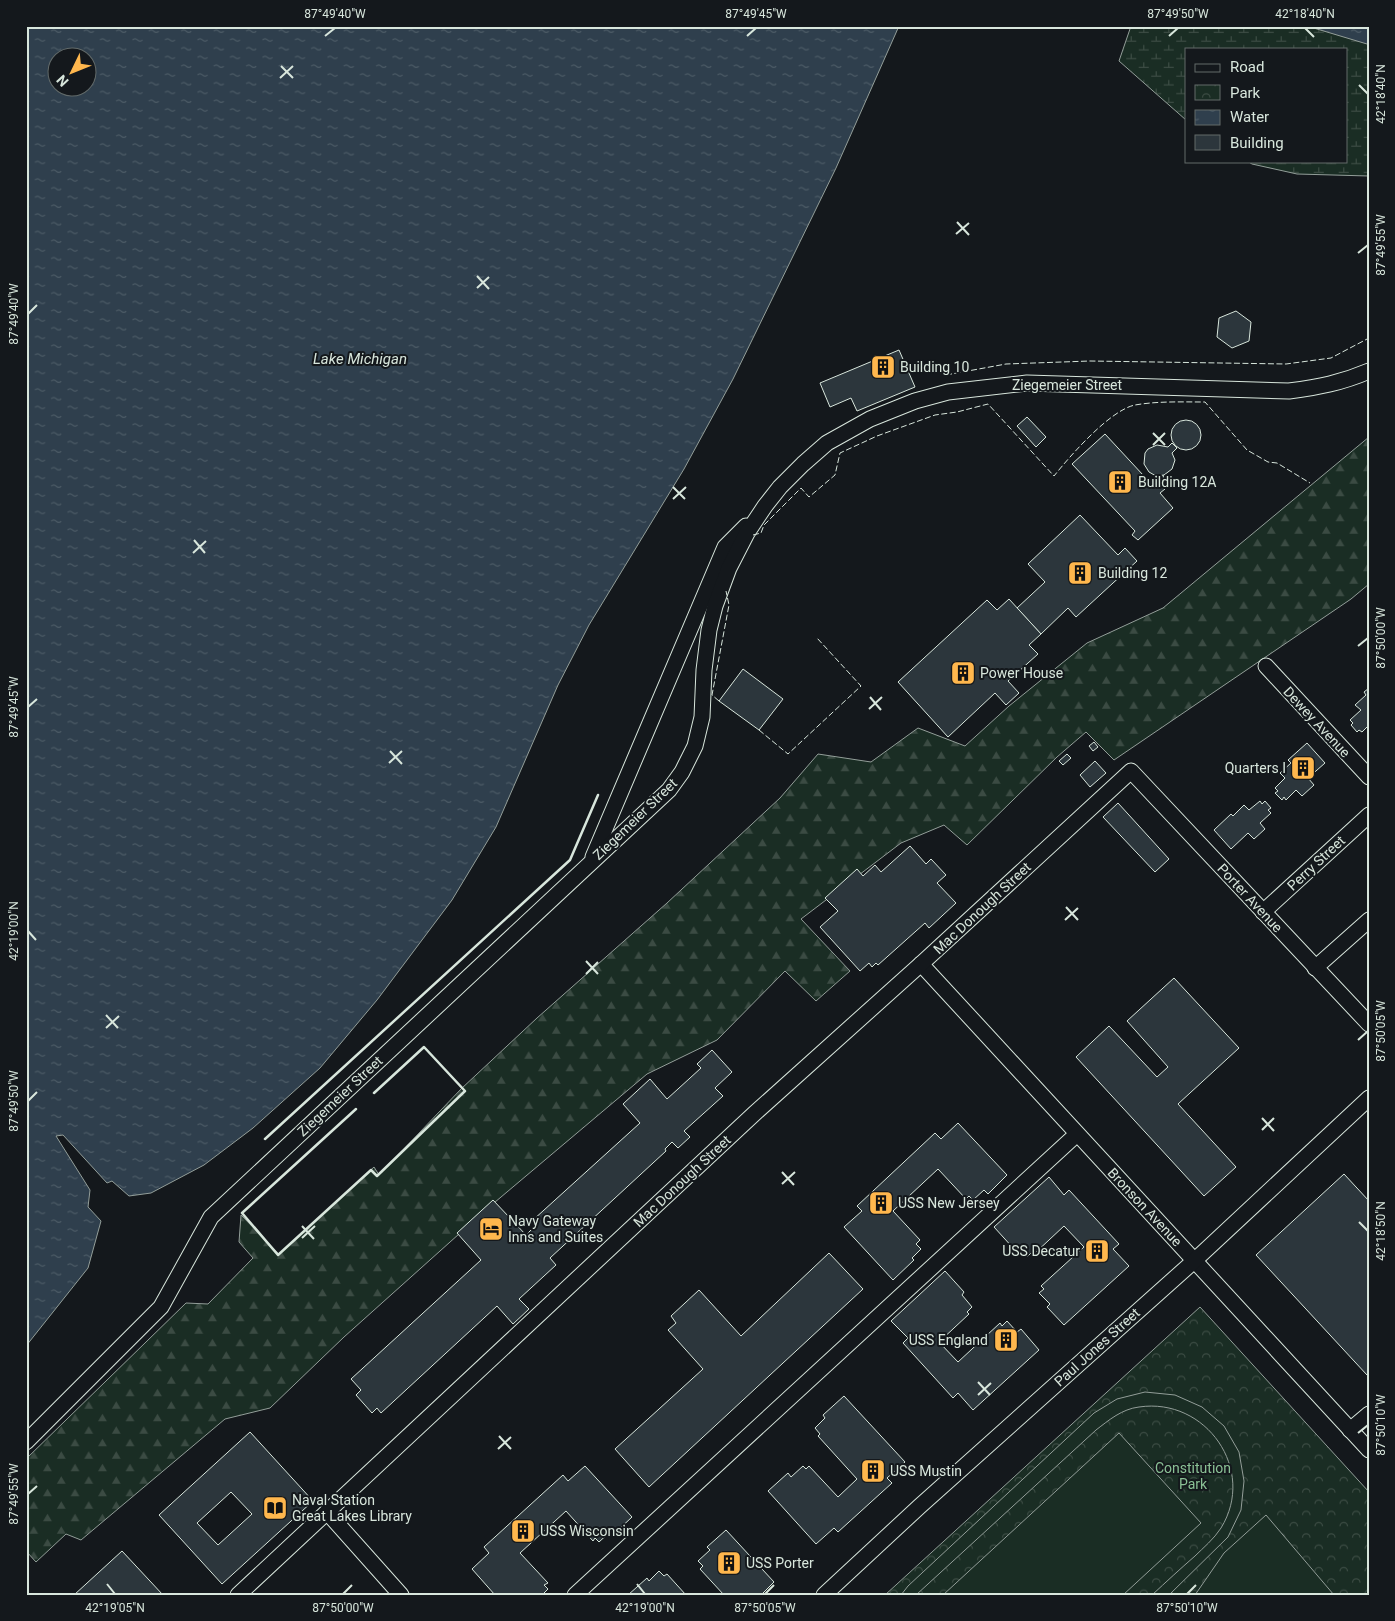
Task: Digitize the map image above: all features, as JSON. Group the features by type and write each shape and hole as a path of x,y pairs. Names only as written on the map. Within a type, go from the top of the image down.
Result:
{"street":[{"name":"Ziegemeier Street","path":"26,1442 161,1307 211,1217 669,790 682,772 695,746 702,717 704,670 709,630 715,606 729,568 747,533 765,506 802,464 827,443 870,419 915,401 948,392 1027,383 1290,390 1326,386 1369,371"},
{"path":"591,863 725,547 765,506"},
{"name":"Dewey Avenue","path":"1266,666 1369,777"},
{"name":"Porter Avenue","path":"1130,771 1369,1024"},
{"name":"Mac Donough Street","path":"238,1595 755,1113 921,964 1130,771"},
{"name":"Perry Street","path":"1263,912 1369,814"},
{"path":"1315,968 1369,920"},
{"name":"Bronson Avenue","path":"921,964 1369,1450"},
{"name":"Paul Jones Street","path":"824,1595 920,1506 1194,1260 1369,1098"},
{"path":"575,1595 1078,1134"},
{"path":"1350,1430 1369,1414"},
{"path":"327,1512 401,1595"}],"green space":[{"path":"1131,26 1369,26 1369,176 1297,174 1249,162 1348,162 1348,48 1185,48 1185,119 1119,61"},
{"path":"1369,437 1369,584 1351,599 1114,760 1086,732 1057,757 967,845 944,825 901,843 801,919 850,971 816,1001 785,971 717,1040 647,1074 488,1208 344,1337 270,1408 225,1419 81,1540 66,1534 36,1562 26,1551 26,1459 186,1303 208,1304 253,1258 239,1242 241,1215 279,1254 374,1167 379,1175 461,1089 780,798 818,754 871,762 918,728 965,746 1009,706 1087,643 1163,608"},
{"name":"Constitution Park","path":"1200,1307 1369,1492 1369,1595 885,1595"},
{"path":"1145,1392 1175,1395 1202,1407 1224,1426 1239,1452 1244,1481 1241,1510 1228,1537 1169,1595 1152,1595 1212,1540 1221,1528 1231,1506 1233,1483 1229,1462 1219,1442 1204,1426 1185,1414 1163,1407 1139,1407 1121,1413 1096,1430 916,1595 901,1595 908,1586 1094,1413 1117,1399"},
{"path":"1119,1433 1201,1523 1123,1595 943,1595"},
{"path":"1266,1515 1334,1595 1195,1595 1224,1553"}],"water":[{"name":"Lake Michigan","path":"26,26 899,26 836,168 733,379 684,469 589,625 558,685 496,827 452,900 377,1000 320,1068 253,1128 204,1165 151,1193 129,1196 112,1181 107,1183 63,1135 56,1136 90,1190 88,1207 101,1221 88,1268 26,1346"},
{"path":"1307,26 1369,26 1369,45 1367,44"}],"building":[{"path":"1236,311 1251,322 1249,341 1232,348 1217,337 1219,318"},
{"name":"Building 10","path":"899,350 915,387 857,411 851,398 830,407 820,383"},
{"path":"1027,417 1046,437 1036,447 1017,426"},
{"path":"1186,420 1197,424 1201,435 1197,446 1186,450 1175,446 1171,435 1175,424"},
{"name":"Building 12A","path":"1105,434 1156,489 1156,474 1163,474 1165,489 1160,493 1173,508 1138,540 1132,535 1135,531 1072,464"},
{"path":"1172,443 1177,448 1172,453 1175,460 1172,469 1164,475 1156,476 1149,472 1144,464 1145,453 1148,449 1157,445 1168,447"},
{"name":"Building 12","path":"1080,515 1118,555 1125,548 1137,561 1076,617 1068,608 1041,634 1017,608 1045,582 1028,564"},
{"name":"Power House","path":"1009,599 1041,634 1029,645 1038,654 1008,681 1019,693 1006,705 995,693 948,737 898,682 987,600 997,610"},
{"path":"743,669 783,699 759,730 719,701"},
{"path":"1369,688 1369,725 1362,732 1359,730 1357,732 1351,725 1353,723 1350,720 1361,710 1355,705 1366,695 1364,692"},
{"path":"1094,742 1098,747 1093,751 1089,746"},
{"name":"Quarters I","path":"1307,743 1325,763 1308,778 1314,785 1302,796 1296,790 1286,800 1284,797 1282,800 1275,793 1278,791 1275,788 1285,778 1280,773 1291,763 1288,760"},
{"path":"1067,754 1071,758 1063,765 1059,761"},
{"path":"1095,761 1106,773 1090,787 1080,775"},
{"path":"1260,801 1262,804 1265,801 1271,808 1268,810 1271,813 1260,823 1265,829 1254,839 1248,833 1231,849 1214,830 1244,805 1249,810"},
{"path":"1118,803 1169,859 1155,872 1103,817"},
{"path":"910,846 926,864 931,859 946,875 937,883 956,903 929,928 925,923 878,965 876,963 872,967 869,963 860,971 820,927 838,911 825,898 857,869 863,876 875,865 881,872"},
{"path":"1174,978 1239,1048 1178,1104 1236,1167 1204,1196 1076,1057 1109,1026 1157,1077 1168,1067 1127,1021"},
{"name":"Navy Gateway Inns and Suites","path":"712,1050 732,1072 715,1088 723,1096 684,1131 690,1137 678,1148 672,1142 665,1149 666,1151 550,1258 556,1265 519,1299 529,1309 513,1324 497,1306 381,1413 377,1408 372,1413 356,1395 361,1390 351,1379 481,1260 457,1233 493,1200 526,1235 537,1224 533,1220 640,1123 623,1104 650,1079 667,1099 701,1068 697,1064"},
{"name":"USS New Jersey","path":"958,1123 1007,1175 988,1194 984,1190 973,1200 969,1196 966,1199 938,1169 893,1211 920,1240 916,1244 921,1249 912,1258 914,1260 893,1280 844,1227 862,1211 857,1206 935,1133 941,1139"},
{"path":"1344,1174 1369,1201 1369,1373 1367,1375 1256,1255"},
{"name":"USS Decatur","path":"1049,1177 1064,1195 1069,1190 1119,1244 1113,1249 1129,1266 1064,1325 1047,1307 1050,1304 1039,1293 1044,1289 1041,1286 1084,1247 1064,1226 1034,1254 1032,1252 1027,1257 1017,1246 1014,1249 994,1227"},
{"path":"829,1253 863,1289 649,1487 615,1449 703,1369 668,1330 676,1323 671,1316 699,1290 741,1336"},
{"name":"USS England","path":"945,1271 964,1292 962,1295 972,1307 967,1312 969,1314 939,1342 958,1362 1000,1323 1002,1326 1007,1321 1017,1332 1021,1329 1039,1350 973,1410 958,1393 953,1398 903,1343 908,1338 891,1321"},
{"name":"USS Mustin","path":"844,1396 905,1462 887,1478 892,1483 838,1532 834,1528 816,1544 768,1491 788,1473 791,1477 803,1466 806,1469 809,1466 838,1497 857,1479 818,1436 820,1434 815,1428 825,1418 823,1415"},
{"name":"Naval Station Great Lakes Library","path":"250,1432 313,1501 222,1584 159,1515","holes":["231,1492 252,1514 218,1545 197,1523"]},
{"name":"USS Wisconsin","path":"585,1466 632,1517 615,1533 612,1530 599,1542 595,1538 593,1541 566,1511 520,1553 548,1583 544,1585 548,1589 542,1595 495,1595 472,1569 489,1553 484,1547 563,1475 568,1481"},
{"name":"USS Porter","path":"726,1530 774,1582 761,1595 724,1595 700,1569 703,1566 698,1561 710,1550 707,1547"},
{"path":"122,1551 163,1595 74,1595"},
{"path":"659,1571 664,1576 667,1574 686,1595 628,1595 647,1578 649,1581"}],"fence":[{"path":"946,375 1006,364 1090,361 1286,364 1331,358 1369,338"},
{"path":"753,535 761,533 764,525 801,488 809,497 835,475 840,453 877,436 935,415 957,412 988,404 1054,476 1091,435 1114,415 1125,409 1135,405 1152,403 1205,402 1247,450 1268,462 1277,463 1310,483"},
{"path":"719,701 712,695 729,605 726,591"},
{"path":"759,730 788,754 861,686 817,638"}],"wall":[{"path":"265,1139 570,860 598,795"},
{"path":"356,1109 242,1213 278,1255 371,1170 377,1176 465,1091 424,1047 374,1093"}],"place":[{"name":"Building 10","path":"883,367"},
{"name":"Building 12A","path":"1120,482"},
{"name":"Building 12","path":"1080,573"},
{"name":"Power House","path":"963,673"},
{"name":"Quarters I","path":"1303,768"},
{"name":"USS New Jersey","path":"881,1203"},
{"name":"Navy Gateway Inns and Suites","path":"491,1229"},
{"name":"USS Decatur","path":"1097,1251"},
{"name":"USS England","path":"1006,1340"},
{"name":"USS Mustin","path":"873,1471"},
{"name":"Naval Station Great Lakes Library","path":"275,1508"},
{"name":"USS Wisconsin","path":"523,1531"},
{"name":"USS Porter","path":"729,1563"}]}
